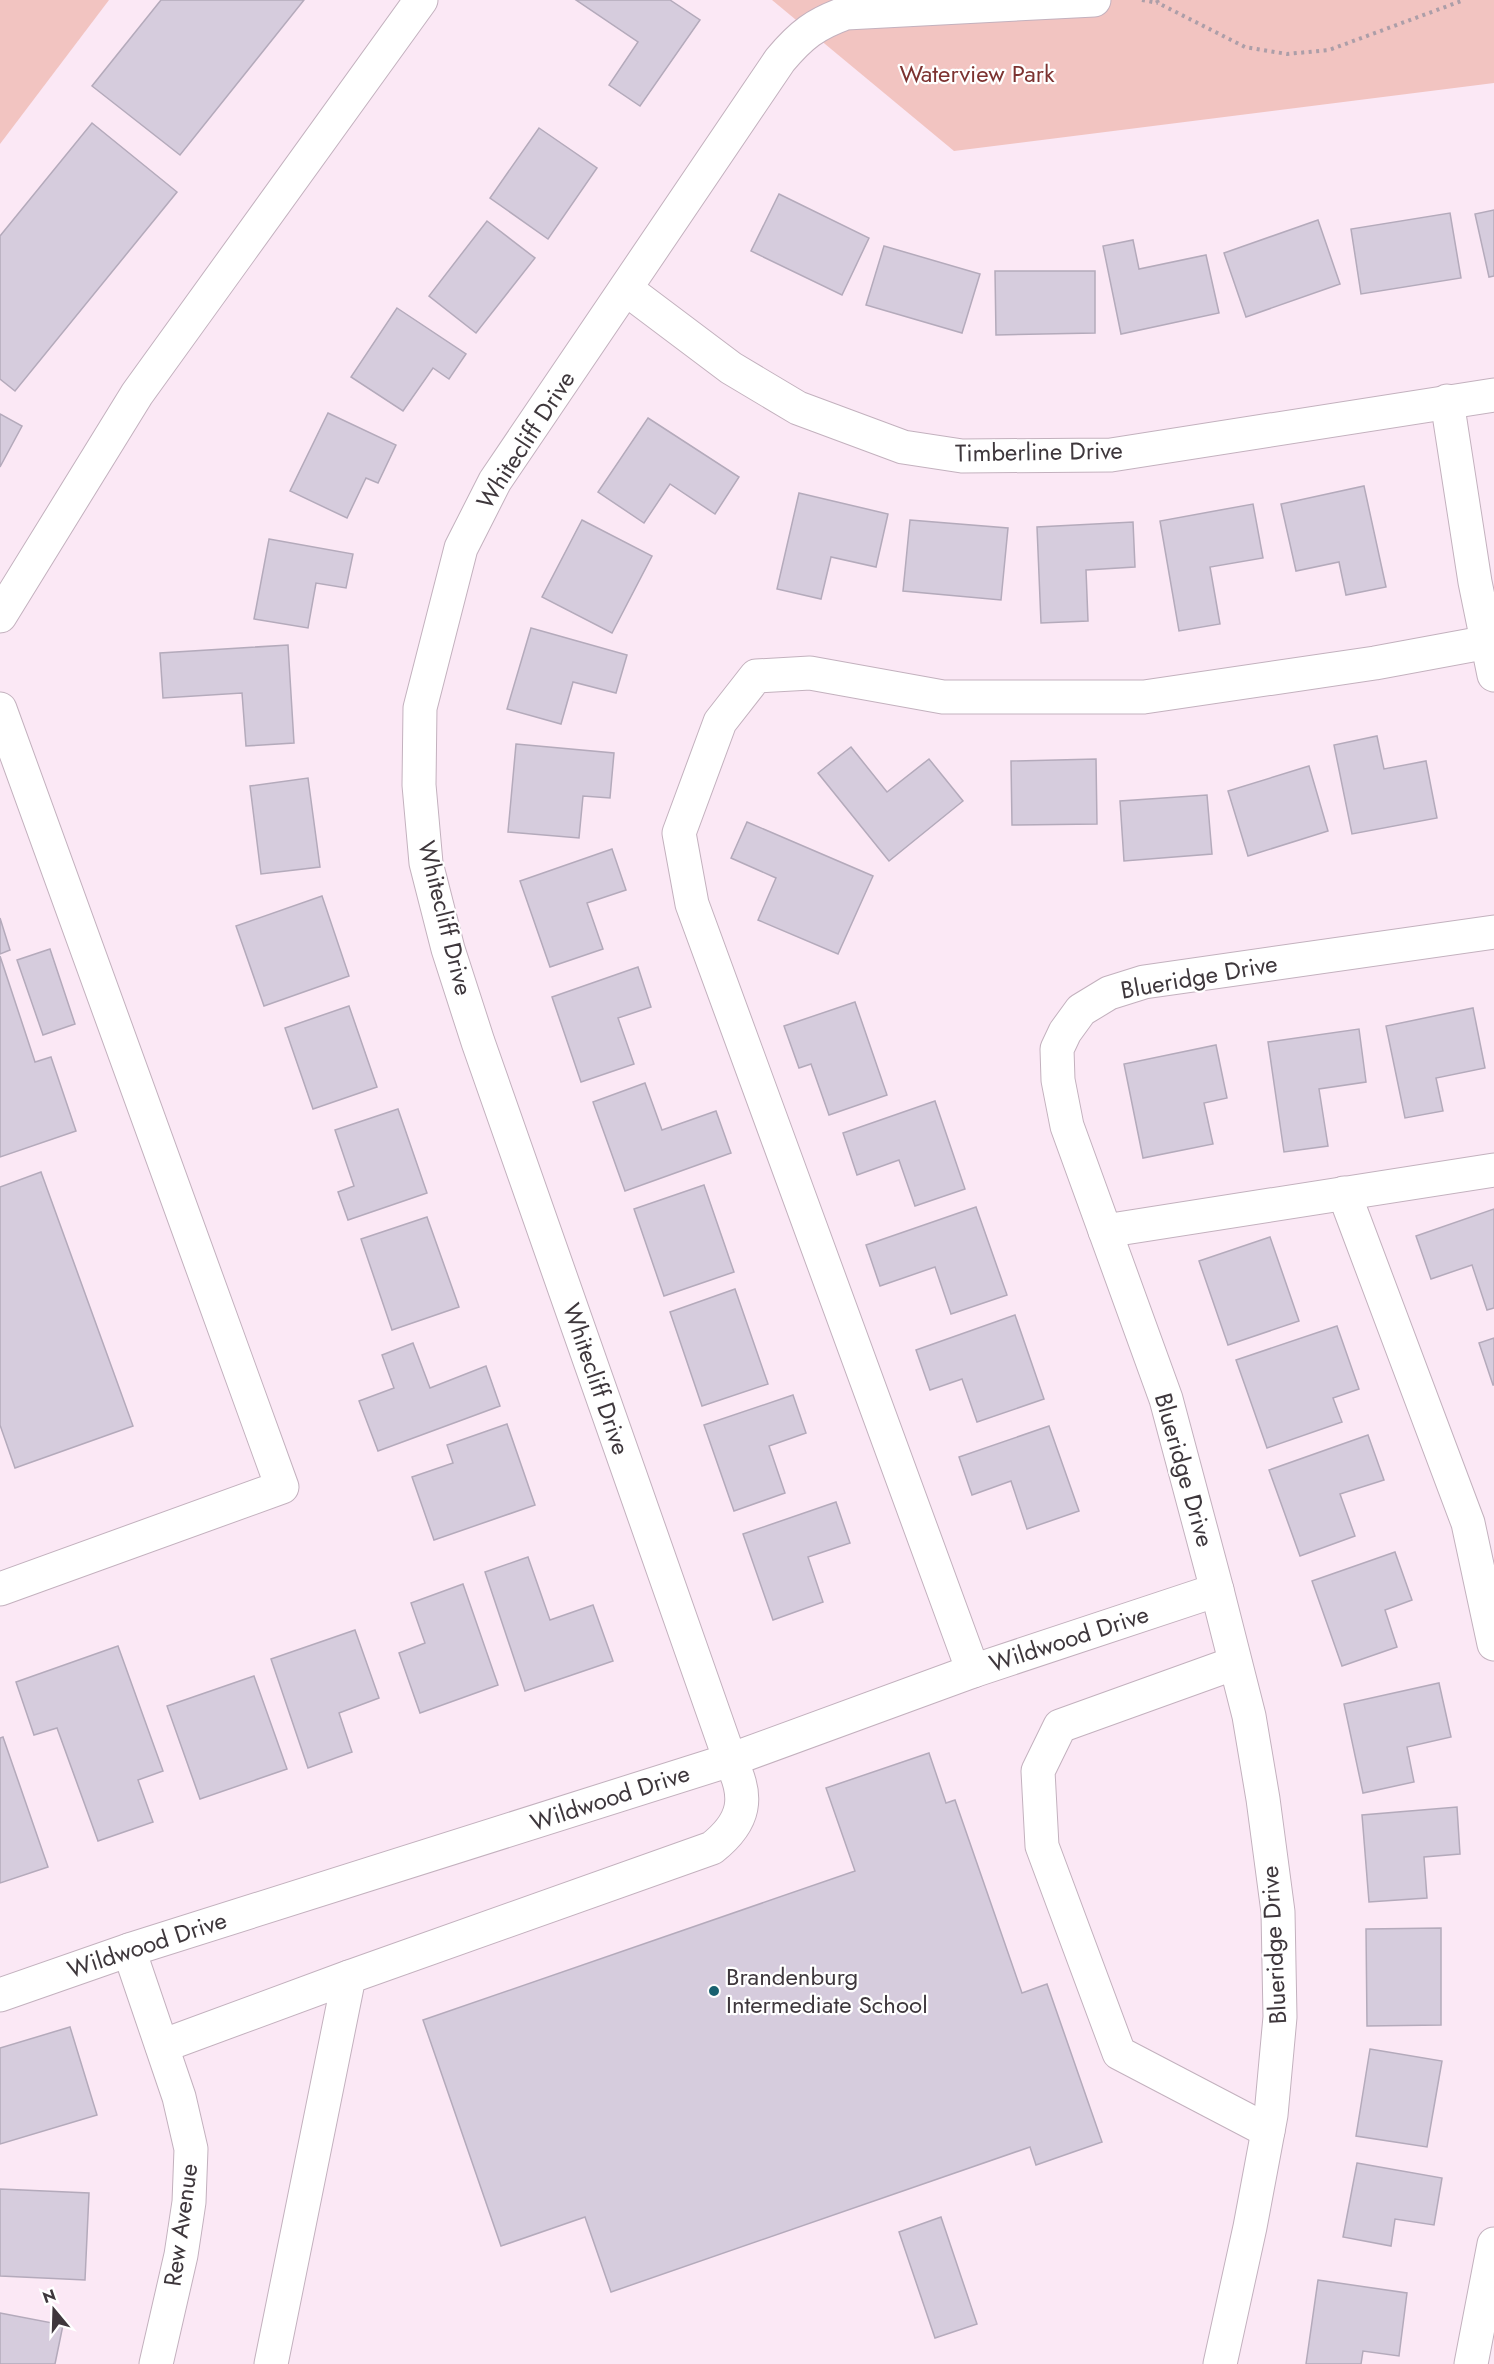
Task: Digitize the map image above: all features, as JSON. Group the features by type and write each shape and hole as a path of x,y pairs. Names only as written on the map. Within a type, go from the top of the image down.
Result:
{"street":[{"path":"0,616 136,394 421,0"},
{"name":"Whitecliff Drive","path":"162,2046 712,1848 728,1835 739,1818 742,1798 740,1778 730,1760 478,1042 448,949 426,863 419,785 420,708 461,548 495,481 780,60 797,39 820,22 846,13 1094,0"},
{"name":"Timberline Drive","path":"626,289 731,368 798,408 903,447 962,456 1111,455 1494,395"},
{"path":"1447,401 1491,642 1494,675"},
{"path":"973,1671 692,904 679,833 720,722 756,676 810,673 943,697 1144,698 1375,663 1491,642"},
{"path":"0,710 282,1487 0,1589"},
{"name":"Blueridge Drive","path":"1220,2364 1268,2131 1280,2017 1278,1912 1249,1716 1217,1590 1166,1400 1067,1126 1058,1080 1057,1049 1065,1032 1081,1010 1109,993 1144,982 1494,932"},
{"path":"1105,1231 1494,1170"},
{"path":"1344,1193 1467,1523 1494,1644"},
{"name":"Wildwood Drive","path":"0,1995 129,1950 730,1760 973,1671 1217,1590"},
{"path":"1235,1663 1060,1726 1038,1772 1042,1846 1119,2053 1268,2131"},
{"name":"Rew Avenue","path":"129,1950 179,2097 190,2150 189,2202 181,2254 156,2364"},
{"path":"271,2364 349,1977"},
{"path":"1471,2364 1494,2244"}],"path":[{"path":"1142,0 1157,2 1245,47 1287,54 1329,51 1464,0"}],"green space":[{"path":"0,0 109,0 0,144"},
{"name":"Waterview Park","path":"772,0 1494,0 1494,83 954,151"}],"building":[{"path":"161,0 304,0 180,155 92,86"},
{"path":"576,0 670,0 700,20 640,106 609,85 638,42"},
{"path":"92,123 177,192 15,391 0,379 0,236"},
{"path":"539,128 597,168 548,239 490,198"},
{"path":"779,194 869,238 842,295 751,251"},
{"path":"1494,210 1494,276 1489,277 1475,214"},
{"path":"1450,213 1461,278 1361,294 1351,229"},
{"path":"1318,220 1340,284 1246,317 1224,253"},
{"path":"487,221 535,258 476,333 429,296"},
{"path":"1133,240 1139,269 1206,255 1219,313 1121,334 1103,246"},
{"path":"884,246 980,274 962,333 866,305"},
{"path":"995,271 1095,271 1095,333 996,335"},
{"path":"397,308 466,354 449,379 433,368 403,411 351,377"},
{"path":"328,413 396,445 378,483 366,478 347,518 290,491"},
{"path":"0,414 22,426 0,467"},
{"path":"648,418 739,477 715,514 670,484 644,523 598,492"},
{"path":"1364,486 1386,587 1346,595 1339,562 1296,571 1281,504"},
{"path":"799,493 888,514 876,567 831,557 821,599 777,589"},
{"path":"1253,504 1263,558 1210,567 1220,624 1179,631 1160,521"},
{"path":"582,520 652,556 612,633 542,597"},
{"path":"910,520 1008,528 1001,600 903,591"},
{"path":"1133,522 1135,567 1086,570 1088,621 1041,623 1037,527"},
{"path":"269,539 353,554 346,588 316,583 308,628 254,619"},
{"path":"531,628 627,655 616,693 573,682 561,724 507,709"},
{"path":"288,645 294,743 246,746 242,693 163,698 160,653"},
{"path":"1377,736 1384,769 1426,761 1437,818 1352,834 1334,745"},
{"path":"516,744 614,753 610,798 583,796 579,838 508,832"},
{"path":"851,747 887,792 929,759 963,801 889,861 818,773"},
{"path":"1096,759 1097,824 1012,825 1011,761"},
{"path":"1309,766 1328,831 1248,856 1228,791"},
{"path":"308,778 320,867 261,874 250,786"},
{"path":"1207,795 1212,854 1124,861 1120,801"},
{"path":"747,822 873,876 838,954 758,920 776,878 731,858"},
{"path":"612,849 626,890 587,903 603,949 550,967 520,881"},
{"path":"322,896 349,976 264,1006 236,926"},
{"path":"0,918 10,950 0,954"},
{"path":"50,949 75,1024 43,1035 17,960"},
{"path":"0,956 35,1062 51,1057 76,1131 0,1157"},
{"path":"638,967 651,1007 618,1018 634,1064 581,1082 552,997"},
{"path":"855,1002 887,1095 829,1115 811,1064 799,1068 784,1026"},
{"path":"349,1006 377,1087 313,1109 285,1028"},
{"path":"1473,1008 1485,1068 1436,1078 1443,1111 1405,1118 1386,1026"},
{"path":"1359,1029 1366,1082 1319,1089 1328,1146 1284,1152 1268,1042"},
{"path":"1216,1045 1227,1098 1204,1103 1213,1144 1143,1158 1124,1064"},
{"path":"645,1083 662,1130 716,1111 731,1153 625,1191 593,1102"},
{"path":"935,1101 965,1189 915,1206 899,1160 857,1175 843,1133"},
{"path":"398,1109 427,1193 348,1220 338,1192 354,1186 335,1130"},
{"path":"41,1172 133,1426 15,1468 0,1425 0,1187"},
{"path":"704,1185 734,1272 664,1296 634,1209"},
{"path":"976,1207 1007,1295 951,1314 935,1267 880,1286 866,1245"},
{"path":"1494,1209 1494,1308 1487,1310 1472,1265 1431,1279 1416,1236"},
{"path":"427,1217 459,1307 392,1330 361,1239"},
{"path":"1270,1237 1299,1321 1228,1345 1199,1261"},
{"path":"735,1289 768,1384 702,1406 670,1312"},
{"path":"1015,1315 1044,1399 977,1422 962,1379 930,1390 916,1350"},
{"path":"1337,1326 1359,1389 1333,1398 1342,1422 1267,1448 1236,1360"},
{"path":"1494,1338 1494,1385 1493,1385 1479,1343"},
{"path":"413,1343 430,1388 486,1366 500,1406 378,1451 359,1401 394,1388 382,1355"},
{"path":"793,1395 806,1433 769,1446 785,1493 734,1511 704,1425"},
{"path":"507,1424 535,1505 434,1540 412,1477 453,1463 447,1445"},
{"path":"1049,1426 1079,1511 1027,1529 1011,1481 972,1495 959,1457"},
{"path":"1368,1435 1384,1480 1340,1494 1355,1536 1300,1556 1269,1470"},
{"path":"836,1502 850,1543 808,1557 823,1602 773,1620 743,1534"},
{"path":"1395,1552 1412,1600 1385,1610 1397,1647 1342,1666 1312,1581"},
{"path":"528,1557 550,1620 593,1605 613,1661 525,1691 485,1572"},
{"path":"463,1584 498,1685 420,1713 399,1653 425,1643 411,1603"},
{"path":"355,1630 379,1698 339,1713 352,1752 308,1768 271,1659"},
{"path":"118,1646 163,1771 138,1780 153,1822 98,1841 57,1728 34,1735 16,1682"},
{"path":"254,1676 287,1769 200,1799 167,1706"},
{"path":"1439,1683 1451,1737 1407,1747 1414,1782 1363,1793 1344,1704"},
{"path":"3,1737 48,1867 0,1883 0,1738"},
{"path":"929,1753 946,1803 955,1800 1022,1993 1047,1984 1102,2142 1036,2165 1030,2147 611,2292 585,2217 501,2246 423,2020 855,1871 826,1788"},
{"path":"1457,1807 1460,1854 1424,1857 1427,1898 1369,1902 1362,1815"},
{"path":"1441,1928 1441,2025 1367,2026 1366,1929"},
{"path":"70,2027 97,2115 0,2144 0,2048"},
{"path":"1370,2049 1442,2061 1427,2147 1356,2136"},
{"path":"1357,2163 1442,2178 1434,2225 1395,2219 1391,2246 1343,2237"},
{"path":"0,2189 89,2193 85,2280 0,2276"},
{"path":"941,2217 977,2324 935,2338 899,2232"},
{"path":"1318,2280 1407,2293 1399,2356 1363,2351 1361,2364 1306,2364"},
{"path":"0,2313 63,2325 55,2364 0,2364"}],"place":[{"name":"Brandenburg Intermediate School","path":"714,1991"}]}
